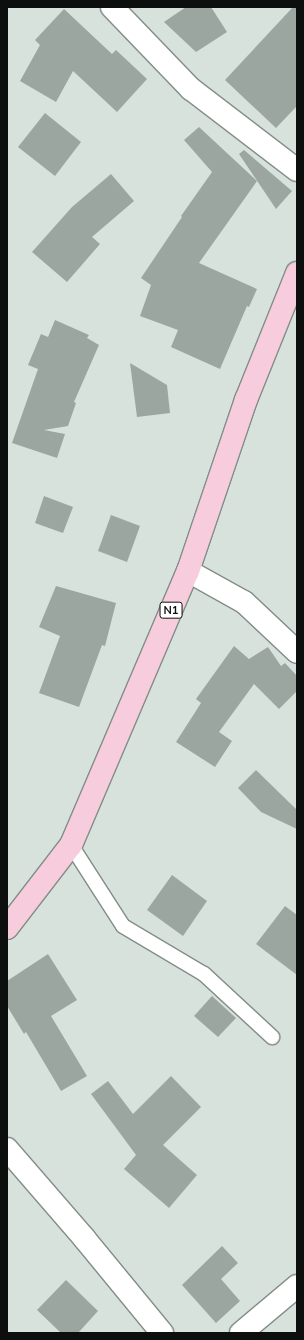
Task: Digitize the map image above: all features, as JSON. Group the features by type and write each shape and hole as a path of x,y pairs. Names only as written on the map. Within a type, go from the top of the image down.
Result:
{"highway":[{"name":"N1","path":"7,928 71,844 188,570 246,400 297,273"}],"street":[{"path":"112,7 191,89 297,170"},
{"path":"188,570 244,602 297,652"},
{"path":"7,1149 84,1238 162,1333"},
{"path":"241,1333 297,1286"}],"lane":[{"path":"71,844 123,926 204,974 272,1037"}],"building":[{"path":"186,7 211,7 227,32 196,52 164,22"},
{"path":"293,7 297,7 297,106 276,128 225,80"},
{"path":"64,9 112,54 116,50 147,79 117,112 73,71 56,102 20,81 40,45 35,40"},
{"path":"45,113 81,142 55,176 18,147"},
{"path":"199,127 257,181 199,263 257,289 249,307 247,306 220,369 171,347 178,330 140,316 151,285 141,278 182,217 181,216 212,172 184,140"},
{"path":"244,150 292,191 276,209 239,154"},
{"path":"111,174 134,201 92,237 100,244 67,282 32,252 72,207"},
{"path":"55,320 89,335 87,338 99,345 74,402 76,403 68,426 44,430 65,434 57,458 12,443 38,369 28,365 41,334 48,337"},
{"path":"130,363 167,385 170,413 137,417"},
{"path":"44,496 73,507 63,533 35,523"},
{"path":"111,515 140,526 127,562 98,551"},
{"path":"56,586 116,603 105,646 102,645 79,707 39,693 60,636 39,627"},
{"path":"234,646 249,659 268,647 281,666 285,663 297,676 297,691 279,709 254,684 219,732 232,741 215,767 176,742 201,703 196,699"},
{"path":"256,770 297,810 297,829 261,812 238,788"},
{"path":"172,875 207,901 183,936 147,910"},
{"path":"285,906 297,915 297,975 256,944"},
{"path":"48,954 77,1000 51,1016 87,1076 61,1091 26,1032 24,1034 7,1006 7,981"},
{"path":"212,996 236,1018 218,1037 194,1016"},
{"path":"171,1076 201,1107 163,1145 197,1175 169,1208 124,1169 136,1155 91,1094 108,1081 133,1114"},
{"path":"222,1246 238,1263 221,1279 240,1301 216,1323 182,1285"},
{"path":"66,1280 98,1311 78,1333 61,1333 37,1310"}]}
